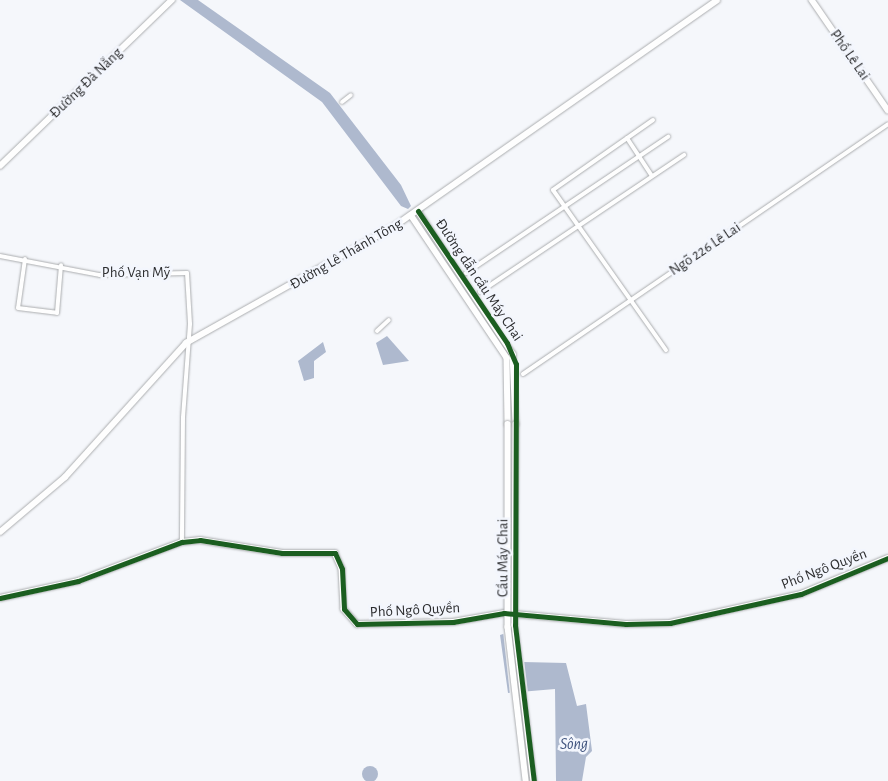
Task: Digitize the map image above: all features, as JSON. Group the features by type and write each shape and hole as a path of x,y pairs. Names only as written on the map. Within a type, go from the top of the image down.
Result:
{"main road":[{"name":"Đường Lê Thánh Tông","path":"0,532 65,477 186,343 418,211 717,0"}],"street":[{"name":"Đường Đà Nẵng","path":"0,166 171,0"},
{"name":"Phố Lê Lai","path":"812,0 888,110"},
{"path":"342,102 352,95"},
{"path":"653,120 553,190 666,350"},
{"name":"Ngõ 226 Lê Lai","path":"523,374 888,124"},
{"path":"466,273 668,137"},
{"path":"627,138 652,176"},
{"path":"480,292 684,155"},
{"name":"Đường dẫn cầu Máy Chai","path":"418,211 513,354 516,424"},
{"name":"Đường dẫn cầu Máy Chai","path":"411,215 508,358 508,424"},
{"name":"Phố Vạn Mỹ","path":"0,256 61,265 100,275 187,273 190,324 186,343 183,418 182,542"},
{"path":"24,259 18,308 57,313 61,265"},
{"path":"377,331 389,320"},
{"name":"Cầu Máy Chai","path":"508,424 508,627 526,781"},
{"name":"Cầu Máy Chai","path":"516,424 515,625 534,781"},
{"name":"Phố Ngô Quyền","path":"0,598 78,581 182,542 200,540 282,553 334,553 341,563 349,619 375,626 453,622 504,613 626,624 678,622 801,594 888,558"}],"water":[{"path":"180,0 198,0 330,93 401,185 411,206 408,209 401,206 322,102"},
{"path":"387,336 409,361 383,365 376,343"},
{"path":"323,342 326,352 314,361 314,378 304,381 298,361"},
{"name":"Sông","path":"512,631 523,662 566,663 577,706 586,704 592,751 586,757 582,781 556,781 555,689 508,693 500,635"},
{"path":"367,766 373,766 378,771 376,780 367,782 362,777 362,771"}],"pier":[{"path":"512,629 524,660 528,693 510,695 503,631"}],"cycle path":[{"path":"418,211 507,343 516,364 515,625 534,781"},
{"path":"0,598 78,581 182,542 200,540 282,553 335,553 342,569 344,609 357,624 453,622 504,613 626,624 670,623 801,594 888,558"}]}
